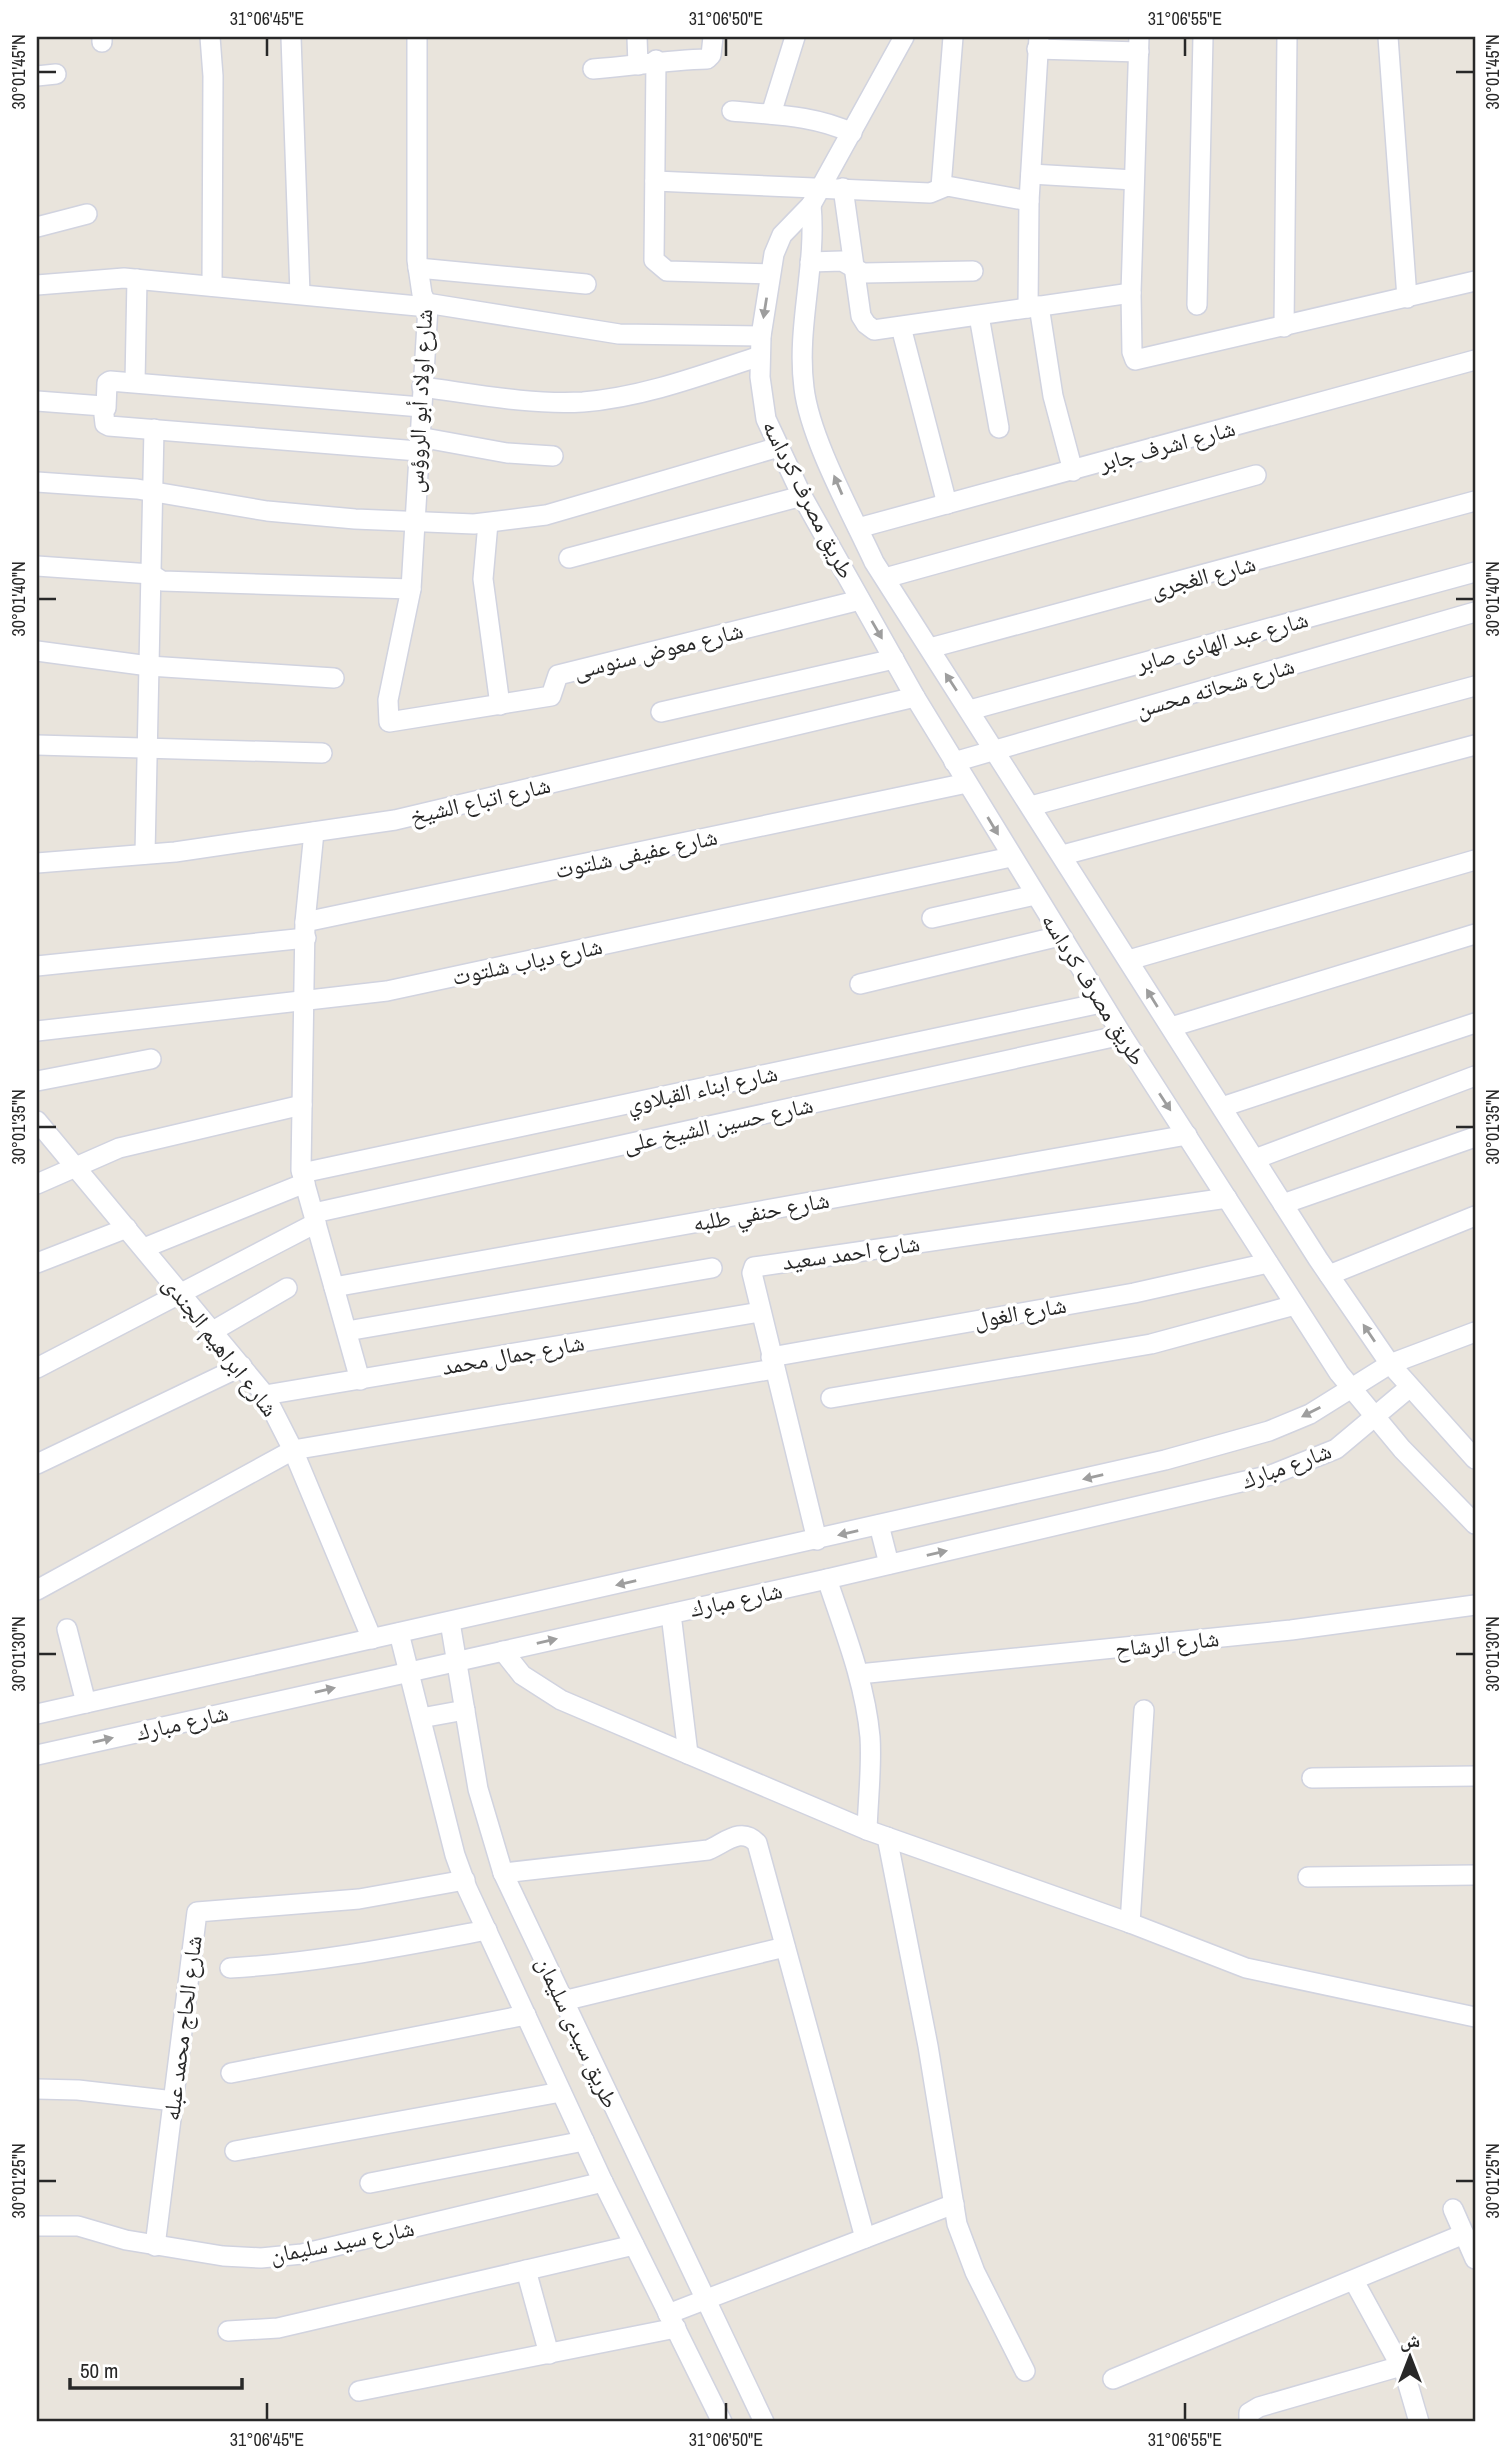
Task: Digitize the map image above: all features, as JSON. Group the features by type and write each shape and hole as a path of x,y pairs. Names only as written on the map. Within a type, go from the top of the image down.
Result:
{"street":[{"path":"210,37 213,76 212,286"},
{"path":"291,37 300,294"},
{"name":"شارع اولاد أبو الروؤس","path":"388,722 388,700 411,589 427,305 418,268 417,37"},
{"path":"637,37 647,63 655,181 653,254 662,268 770,274"},
{"path":"593,69 707,59 711,55 713,37"},
{"path":"771,114 795,37"},
{"path":"811,205 902,37"},
{"path":"941,187 953,37"},
{"path":"1197,305 1203,37"},
{"path":"1284,327 1287,37"},
{"path":"1388,37 1407,298"},
{"path":"1073,471 1053,396 1034,307 1029,201 1038,43 1139,44 1131,293 1133,357 1139,360 1475,281"},
{"path":"732,111 829,122 852,133"},
{"path":"1031,174 1134,180"},
{"path":"655,181 930,193 941,187 1029,201"},
{"path":"843,188 861,316 874,330 1131,293"},
{"name":"طريق مصرف كرداسه","path":"811,205 782,235 770,274 760,356 766,419 802,496 915,697 1011,856 1101,1003 1295,1305 1352,1389 1402,1449 1475,1524"},
{"name":"طريق مصرف كرداسه","path":"811,205 804,390 837,484 858,528 885,578 1329,1275 1390,1364 1475,1459"},
{"path":"37,227 87,214"},
{"path":"810,262 842,261 863,273 973,271"},
{"path":"418,268 586,284"},
{"path":"37,285 87,279 137,279 427,305 619,334 670,337 761,336"},
{"path":"135,382 137,279"},
{"path":"979,316 999,428"},
{"path":"901,327 947,504"},
{"path":"553,456 418,444 106,425 108,382 582,402 651,391 760,356"},
{"name":"شارع اشرف جابر","path":"858,528 1475,360"},
{"path":"37,401 106,408"},
{"path":"145,854 154,429"},
{"path":"37,482 152,492 267,511 414,524 488,523 547,515 779,447"},
{"path":"885,578 1256,475"},
{"path":"569,558 802,496"},
{"name":"شارع الغجرى","path":"930,648 1475,501"},
{"path":"488,523 483,579 500,705"},
{"path":"37,566 151,574 162,581 411,589"},
{"name":"شارع عبد الهادى صابر","path":"970,710 1475,572"},
{"name":"شارع معوض سنوسى","path":"388,722 552,696 558,675 860,600"},
{"name":"شارع شحاته محسن","path":"954,762 1475,612"},
{"path":"37,651 149,666 334,678"},
{"path":"661,712 894,659"},
{"path":"1031,806 1475,686"},
{"name":"شارع اتباع الشيخ","path":"37,863 145,854 395,820 915,697"},
{"path":"37,745 323,753"},
{"path":"1063,855 1475,745"},
{"name":"شارع عفيفى شلتوت","path":"37,967 306,930 967,783"},
{"path":"314,832 306,930 302,1105 304,1178 360,1380"},
{"name":"شارع دياب شلتوت","path":"37,1031 387,991 1011,856"},
{"path":"1129,960 1475,860"},
{"path":"932,918 1035,895"},
{"path":"1171,1027 1475,934"},
{"path":"860,984 1060,936"},
{"name":"شارع ابناء القبلاوي","path":"144,1248 304,1178 1101,1003"},
{"path":"1222,1107 1475,1023"},
{"name":"شارع حسين الشيخ على","path":"37,1368 181,1293 315,1218 1122,1035"},
{"path":"37,1081 151,1059"},
{"path":"1255,1160 1475,1076"},
{"path":"37,1184 119,1149 302,1105"},
{"name":"شارع ابراهيم الجندى","path":"37,1121 44,1141 77,1168 265,1395 293,1450 372,1639"},
{"name":"شارع حنفي طلبه","path":"334,1287 1187,1135"},
{"path":"1283,1203 1475,1136"},
{"name":"شارع احمد سعيد","path":"817,1540 760,1312 752,1273 757,1265 1227,1198"},
{"path":"1329,1275 1475,1216"},
{"path":"37,1263 127,1228"},
{"name":"شارع الغول","path":"37,1590 293,1450 773,1363 1134,1293 1268,1263"},
{"path":"346,1331 712,1268"},
{"path":"213,1331 287,1288"},
{"path":"831,1398 1151,1344 1295,1305"},
{"name":"شارع جمال محمد","path":"265,1395 760,1312"},
{"name":"شارع مبارك","path":"37,1714 1165,1460 1269,1431 1310,1414 1390,1364 1475,1332"},
{"path":"37,1464 242,1366"},
{"name":"شارع مبارك","path":"37,1755 827,1579 1271,1475 1336,1449 1410,1387"},
{"path":"879,1525 889,1564"},
{"path":"827,1579 859,1674 870,1738 867,1830"},
{"name":"شارع الرشاح","path":"859,1674 1291,1630 1475,1605"},
{"path":"671,1614 688,1754"},
{"name":"طريق سيدى سليمان","path":"450,1622 478,1788 503,1873 764,2422"},
{"path":"67,1629 86,1703"},
{"name":"طريق سيدى سليمان","path":"399,1633 455,1855 464,1880 603,2182 722,2422"},
{"path":"503,1651 522,1675 553,1696 867,1830 1130,1923 1247,1968 1475,2017"},
{"path":"421,1718 465,1710"},
{"path":"1130,1923 1144,1710"},
{"path":"1312,1778 1475,1776"},
{"path":"503,1873 708,1850 735,1836 747,1836 757,1843 864,2238"},
{"path":"887,1837 957,2224 975,2272 1025,2371"},
{"path":"1308,1877 1475,1875"},
{"name":"شارع الحاج محمد عبله","path":"155,2246 197,1912 359,1899 464,1880"},
{"path":"230,1968 280,1965 362,1954 487,1930"},
{"path":"563,2001 785,1947"},
{"path":"231,2073 526,2015"},
{"path":"37,2089 78,2090 174,2101"},
{"path":"235,2151 561,2092"},
{"path":"370,2183 584,2141"},
{"name":"شارع سيد سليمان","path":"37,2226 78,2226 155,2246 261,2258 302,2254 603,2182"},
{"path":"359,2391 549,2354 672,2321 704,2299 954,2204"},
{"path":"1453,2209 1475,2259"},
{"path":"1113,2379 1464,2234"},
{"path":"228,2332 278,2328 634,2245"},
{"path":"526,2270 549,2354"},
{"path":"1353,2281 1401,2366 1419,2422"},
{"path":"1249,2422 1249,2413 1259,2407 1401,2366"}]}
